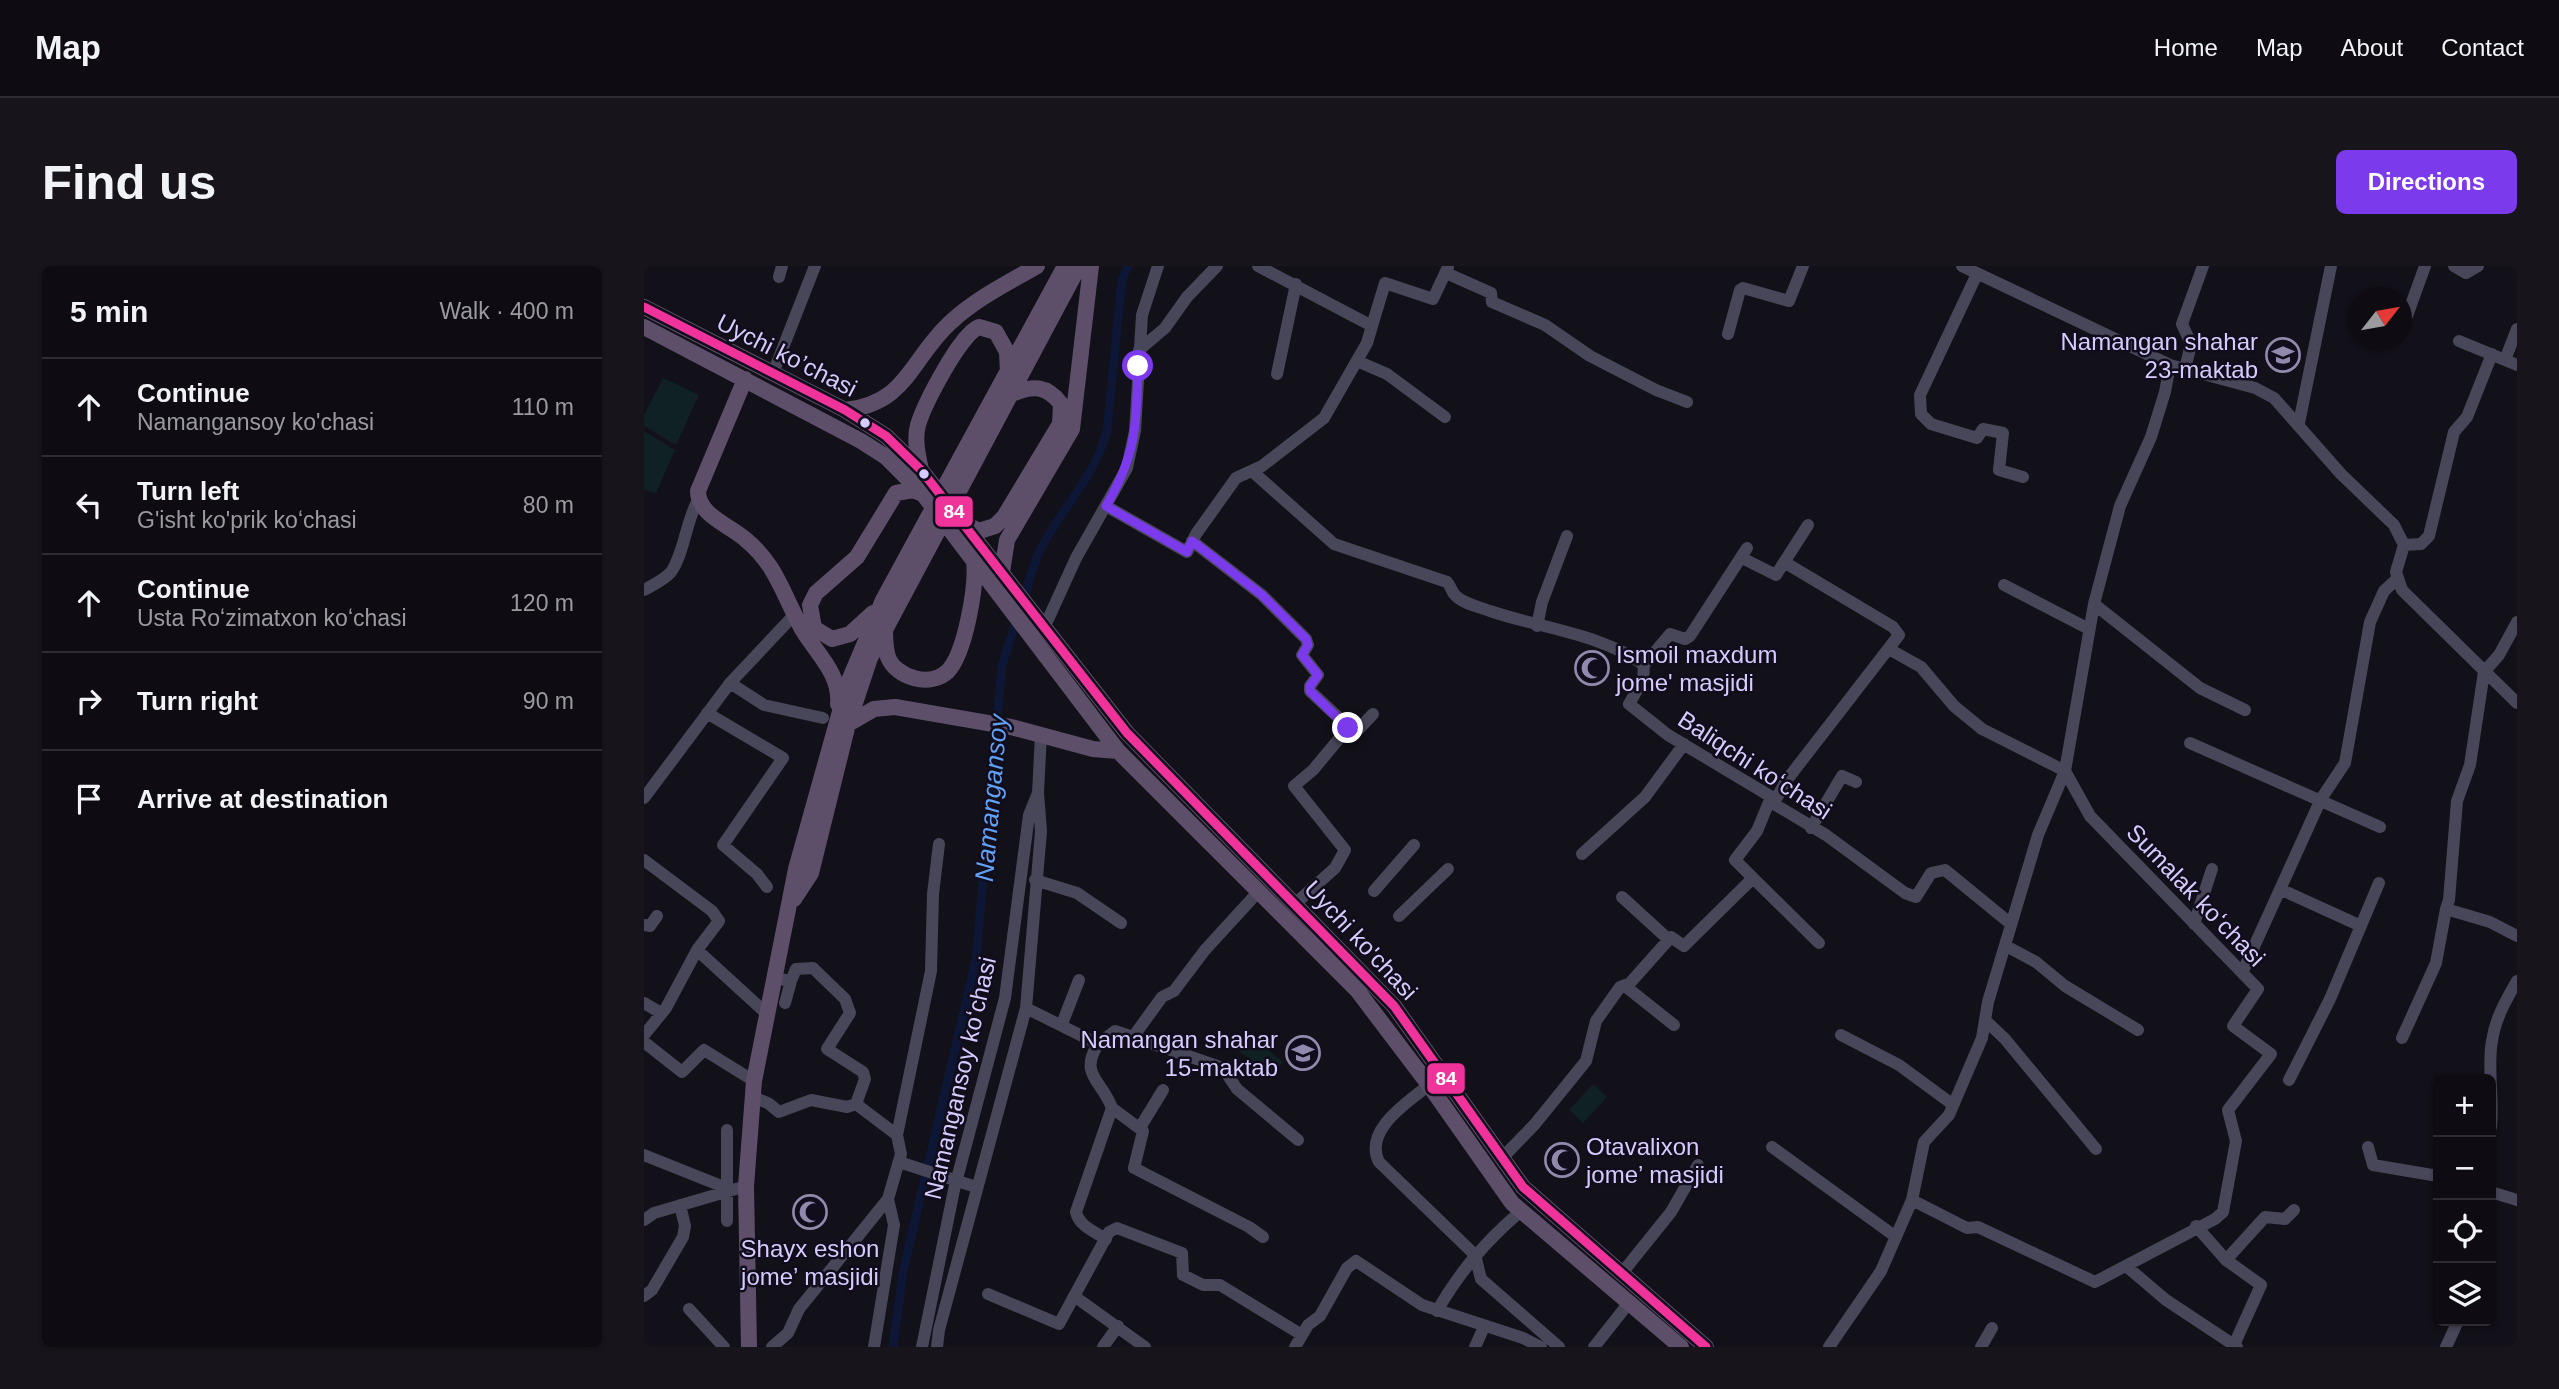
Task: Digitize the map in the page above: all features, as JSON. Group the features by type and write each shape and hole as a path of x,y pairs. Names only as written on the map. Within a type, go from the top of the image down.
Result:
{"main road":[{"path":"845,410 876,404 891,394 949,323 972,304 1037,266"},
{"path":"836,723 848,683 883,600 1065,266"},
{"path":"836,723 1079,266"},
{"path":"1002,572 1007,540 1072,429 1091,266"},
{"name":"Uychi ko’chasi","path":"644,307 845,410 873,427 898,458"},
{"name":"Uychi ko’chasi","path":"644,327 898,458"},
{"path":"921,470 917,449 918,425 957,347 969,333 979,327 996,332 1007,352 1008,374"},
{"path":"745,379 698,491 698,500 702,507 743,537 783,584 795,614 833,676 839,695 837,745 811,873 791,904 773,978 753,1089 746,1186 750,1347"},
{"path":"964,523 979,530 1000,522 1060,424 1061,404 1048,391 1036,387 1012,394"},
{"name":"Uychi ko'chasi","path":"898,458 921,470 1042,624 1118,751 1357,990 1429,1085 1491,1177 1521,1212 1681,1347"},
{"name":"Uychi ko'chasi","path":"898,458 1041,646 1089,699 1296,903 1394,1006 1501,1160 1523,1187 1706,1347"},
{"path":"883,600 850,634 838,640 824,636 812,622 810,605 816,593 857,557 896,493 913,490 923,494"},
{"path":"885,627 888,657 895,668 909,677 923,680 938,678 946,673 954,664 972,601 974,561"},
{"path":"836,723 884,707 1011,727 1093,749 1118,751"}],"street":[{"path":"773,373 815,266"},
{"path":"1042,624 1127,468 1133,447 1142,315 1158,266"},
{"path":"1139,350 1165,328 1198,284 1217,266"},
{"path":"1258,266 1372,326"},
{"path":"1728,334 1740,290 1743,288 1789,301 1804,266"},
{"path":"1962,266 2170,365 2265,393 2288,410 2341,474 2393,525 2404,545 2397,579 2384,591 2370,622 2345,763 2321,799 2243,971"},
{"path":"2185,369 2191,344 2182,324 2203,266"},
{"path":"2298,423 2331,266"},
{"path":"2412,302 2425,266"},
{"path":"2454,266 2466,273 2478,266"},
{"path":"1106,506 1187,552 1236,478 1246,472 1253,472 1317,425 1330,410 1357,361 1372,326 1385,283 1433,299 1447,270 1491,293 1492,302 1545,325 1590,356 1656,390 1687,401"},
{"path":"1977,274 1920,395 1921,414 1931,424 1977,438 1983,429 2003,433 1998,470 2023,477"},
{"path":"1277,374 1296,284"},
{"path":"2404,545 2421,544 2429,536 2454,432 2505,360 2517,330"},
{"path":"2459,341 2505,360"},
{"path":"1357,361 1387,374 1445,417"},
{"path":"1829,1347 1881,1271 1912,1200 1924,1142 1949,1115 1974,1058 2038,835 2065,771 2094,604 2120,506 2151,437 2167,385 2170,365"},
{"path":"1253,472 1334,544 1447,582 1461,599 1537,626 1601,642 1643,665 1670,634 1685,639 1690,636 1744,553 1773,575 1808,525"},
{"path":"644,590 664,578 675,565 689,516 698,500"},
{"path":"1537,626 1542,602 1567,536"},
{"path":"1192,541 1262,595 1308,642 1302,655 1318,675 1310,686 1310,691 1348,728 1357,732 1373,713"},
{"path":"1784,562 1898,631 1899,635 1763,812 1757,831 1735,860 1819,943"},
{"path":"2397,579 2410,600 2517,703"},
{"path":"2004,584 2089,629"},
{"path":"2094,604 2200,688 2245,710"},
{"path":"644,798 730,682 795,614"},
{"path":"2402,1038 2436,963 2446,909 2457,802 2470,765 2484,672 2498,655 2517,622"},
{"path":"1889,649 1921,667 1954,706 1973,723 2065,771"},
{"name":"Baliqchi koʻchasi","path":"1643,665 1643,680 1629,704 1684,744 1773,800 1774,804 1811,828 1826,835 1914,897 1931,873 1945,870 2011,924"},
{"path":"730,682 764,705 836,723"},
{"path":"707,713 783,758 723,845 757,874 761,883 767,887"},
{"path":"1296,903 1335,868 1345,850 1294,786 1312,770 1348,728"},
{"name":"Namangansoy koʻchasi","path":"922,1347 954,1190 1005,998 1029,816 1038,793 1041,734"},
{"path":"2190,743 2380,827"},
{"path":"1582,854 1645,797 1684,744"},
{"name":"Sumalak koʻchasi","path":"1912,1200 1967,1228 1978,1227 2092,1282 2214,1219 2226,1206 2236,1135 2228,1110 2271,1054 2233,1026 2258,991 2243,971 2090,816 2065,771"},
{"path":"1811,828 1842,776 1856,782"},
{"path":"937,1347 973,1186 1026,1008 1041,831 1038,793"},
{"path":"772,1347 788,1333 799,1308 888,1199 901,1163 901,1147 897,1135 931,971 933,894 939,845"},
{"path":"1374,891 1414,845"},
{"path":"644,860 718,918 717,924 697,950 661,1013 644,1035"},
{"path":"1399,916 1448,869"},
{"path":"2194,924 2212,869"},
{"path":"1501,1160 1535,1124 1586,1061 1595,1021 1620,987 1625,986 1671,937 1684,946 1753,878"},
{"path":"1035,880 1077,893 1121,923"},
{"path":"2289,1080 2330,999 2379,883"},
{"path":"2282,890 2361,926"},
{"path":"1133,1037 1162,997 1174,992 1205,950 1259,891"},
{"path":"1622,897 1668,940"},
{"path":"2446,909 2490,922 2517,936"},
{"path":"644,925 649,927 657,916"},
{"path":"2006,946 2036,962 2065,986 2137,1030"},
{"path":"697,950 766,1013"},
{"path":"644,1042 682,1072 704,1050 779,1112 811,1101 849,1107 856,1104 865,1075 827,1049 850,1013 849,1004 813,968 796,969 785,1003"},
{"path":"773,978 791,981"},
{"path":"1062,1024 1079,980"},
{"path":"2493,1074 2491,1044 2500,1011 2517,981"},
{"path":"1625,986 1674,1025"},
{"path":"644,1003 661,1013"},
{"path":"1026,1008 1098,1044"},
{"path":"1985,1020 2013,1048 2096,1149"},
{"path":"1263,1237 1249,1227 1135,1168 1144,1137 1141,1126 1112,1108 1089,1066 1089,1058 1098,1044 1115,1031 1223,1068 1237,1089 1298,1140"},
{"path":"1841,1035 1899,1065 1952,1104"},
{"path":"1429,1085 1380,1132 1376,1155 1475,1255 1481,1279 1559,1347"},
{"path":"1141,1126 1163,1090"},
{"path":"856,1104 897,1135"},
{"path":"1106,1239 1085,1226 1076,1212 1112,1108"},
{"path":"727,1130 727,1221"},
{"path":"1772,1147 1896,1237"},
{"path":"2368,1147 2373,1165 2433,1175"},
{"path":"644,1155 729,1189"},
{"path":"901,1163 973,1186"},
{"path":"1622,1273 1671,1212 1698,1165"},
{"path":"644,1220 654,1213 746,1186"},
{"path":"2496,1194 2517,1200"},
{"path":"874,1347 894,1225 888,1199"},
{"path":"644,1296 656,1284 683,1237 685,1226 680,1205"},
{"path":"2226,1260 2265,1217 2285,1219 2294,1210"},
{"path":"1437,1311 1456,1278 1475,1255 1521,1212"},
{"path":"2126,1266 2166,1300 2236,1346 2261,1286 2226,1260 2196,1226"},
{"path":"988,1294 1059,1324 1111,1230 1116,1228 1178,1251 1184,1256 1180,1269 1183,1275 1203,1285 1220,1285 1298,1341 1308,1325 1320,1317 1338,1282 1356,1261 1404,1296 1437,1311 1523,1338 1541,1347"},
{"path":"1074,1296 1145,1347"},
{"path":"1594,1347 1628,1304"},
{"path":"689,1309 724,1347"},
{"path":"1103,1347 1118,1326"},
{"path":"2446,1347 2456,1326"},
{"path":"1475,1347 1485,1327"},
{"path":"1981,1347 1992,1328"}],"shaded area":[{"path":"663,378 699,395 676,445 644,426 644,415"},
{"path":"644,431 675,450 656,493 644,490"},
{"path":"1246,1032 1283,1062 1272,1077 1234,1047"},
{"path":"1593,1084 1607,1097 1583,1123 1569,1110"}],"waterway":[{"name":"Namangansoy","path":"1023,603 1040,550 1094,464 1107,431 1122,279 1128,266"},
{"name":"Namangansoy","path":"893,1347 903,1272 976,959 1002,665 1018,616"}],"transit line":[{"name":"84","path":"644,307 845,410 886,436 921,470 1127,733 1394,1006 1523,1187 1706,1347"}],"place":[{"name":"Namangan shahar 23-maktab","path":"2283,355"},
{"name":"Ismoil maxdum jome' masjidi","path":"1592,668"},
{"name":"Namangan shahar 15-maktab","path":"1303,1053"},
{"name":"Otavalixon jome’ masjidi","path":"1562,1160"},
{"name":"Shayx eshon jome’ masjidi","path":"810,1212"}],"route":[{"path":"1138,366 1133,447 1127,468 1106,506 1187,552 1192,541 1262,595 1308,642 1301,652 1318,675 1317,680 1310,686 1310,691 1348,728"}]}
